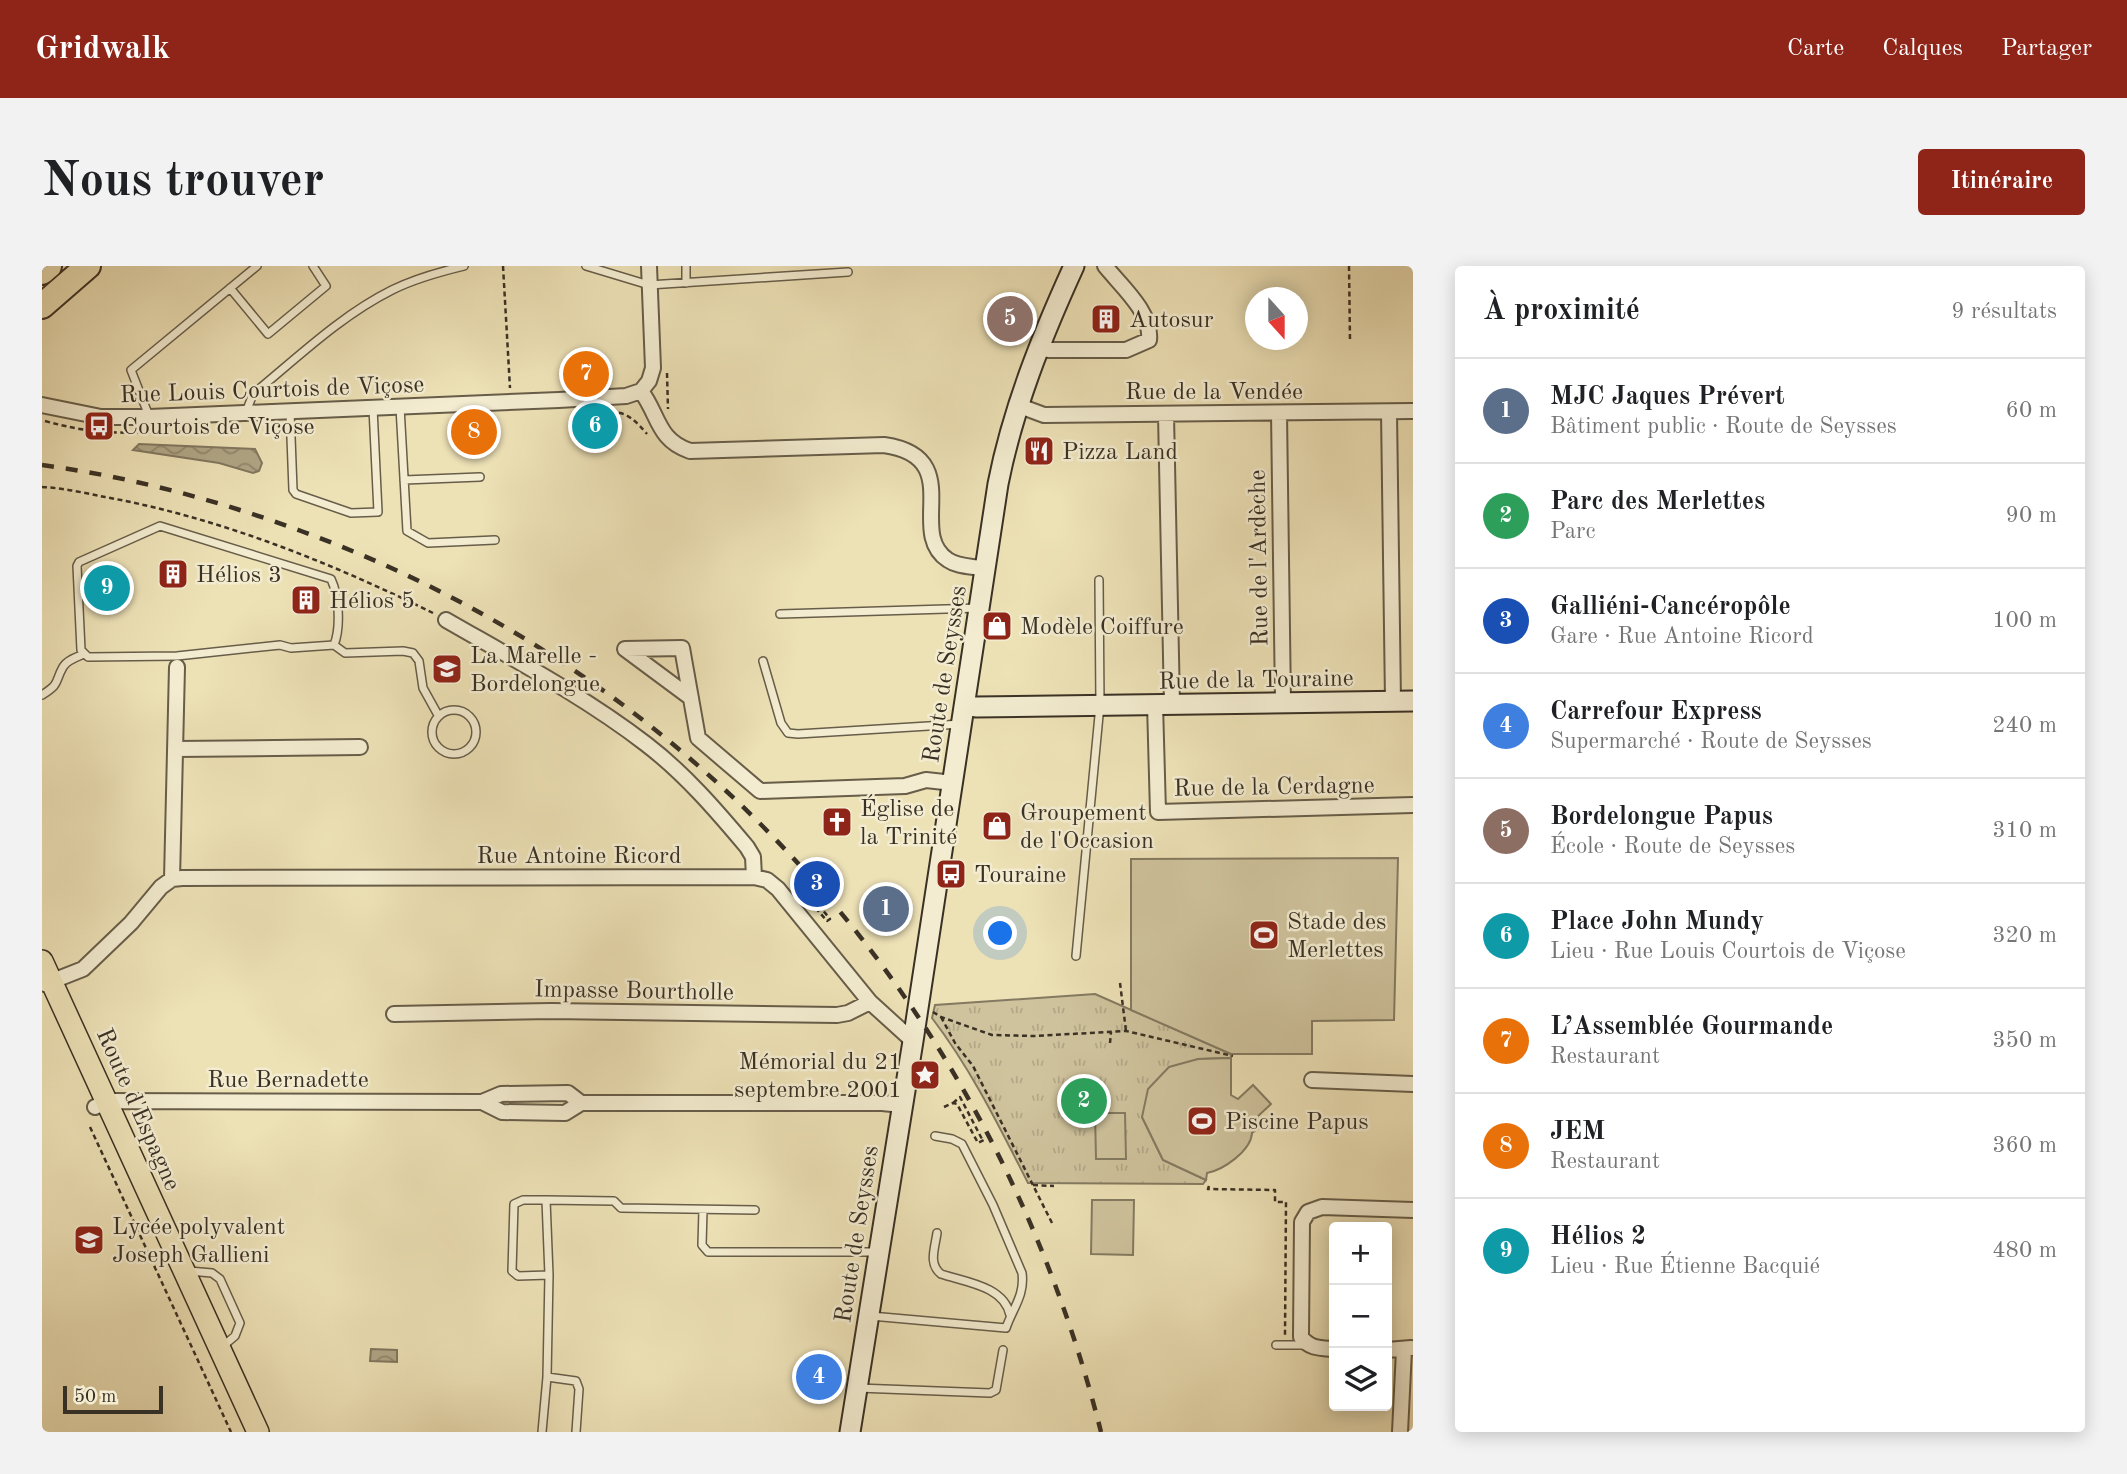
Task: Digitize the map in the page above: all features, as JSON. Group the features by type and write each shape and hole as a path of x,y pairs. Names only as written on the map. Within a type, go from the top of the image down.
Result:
{"highway":[{"path":"42,272 50,266"},
{"path":"42,306 88,266"}],"main road":[{"name":"Route de Seysses","path":"850,1432 1000,473 1017,405 1074,266"},
{"name":"Rue de la Touraine","path":"963,714 1101,705 1413,701"},
{"name":"Route d'Espagne","path":"42,961 45,986 98,1112 244,1432"},
{"name":"Route d'Espagne","path":"98,1112 138,1173 258,1432"}],"street":[{"path":"649,266 653,368 649,382 641,391 664,434 681,448 690,451 884,445 914,454 926,467 930,479 936,546 947,560 985,569"},
{"path":"1040,347 1048,350 1126,350 1149,340 1149,324 1142,312 1105,266"},
{"name":"Rue Louis Courtois de Viçose","path":"42,405 85,415 149,417 400,407 506,406 626,396 641,391"},
{"name":"Rue de la Vendée","path":"1017,405 1044,415 1413,411"},
{"path":"1389,412 1393,701"},
{"name":"Rue de l'Ardèche","path":"1279,413 1283,703"},
{"path":"1163,704 1166,415"},
{"path":"446,620 522,663 646,744 698,790 747,846 752,858 754,877 767,880 802,907 870,1002 913,1041"},
{"path":"691,698 625,649 682,648 691,698 698,738 760,791 905,786 926,780 953,783"},
{"path":"45,986 83,969 131,923 161,887 172,879 177,661"},
{"name":"Rue de la Cerdagne","path":"1163,704 1158,812 1413,805"},
{"path":"176,749 360,747"},
{"name":"Rue Antoine Ricord","path":"172,879 754,877"},
{"name":"Impasse Bourtholle","path":"394,1014 551,1011 837,1015 848,1013 870,1002"},
{"path":"1312,1080 1413,1084"},
{"name":"Rue Bernadette","path":"98,1112 482,1102 502,1112 540,1113 565,1113 581,1103 902,1105"},
{"path":"1329,1349 1306,1345 1301,1337 1302,1222 1307,1212 1322,1208 1413,1210"},
{"path":"1400,1432 1408,1392 1408,1349"}],"lane":[{"path":"149,417 131,370 257,266"},
{"path":"230,288 268,334 326,286 313,266"},
{"path":"246,412 253,394 365,306 393,289 429,275 464,266"},
{"path":"586,266 649,285 848,272"},
{"path":"686,266 686,283"},
{"path":"400,407 407,531 428,543 495,540"},
{"path":"290,411 293,490 296,494 351,513 378,512 373,408"},
{"path":"404,480 480,477"},
{"path":"334,645 337,637 336,589 331,579 160,526 79,562 77,566 81,650 88,657 177,661 206,651 251,650 280,645 291,648 334,645 345,653 403,651 413,653 419,661 423,688 439,715"},
{"path":"1076,956 1101,705 1100,580"},
{"path":"780,614 979,607"},
{"path":"42,695 55,686 64,667 72,659 84,654"},
{"path":"763,661 781,723 788,733 963,714"},
{"path":"458,709 474,720 477,730 469,749 460,754 450,754 434,743 431,733 433,723 439,715 447,710 458,709"},
{"path":"868,1315 1006,1328 1010,1315 1021,1298 1024,1284 1022,1273 993,1205 962,1144 934,1136"},
{"path":"549,1275 518,1276 512,1271 514,1204 523,1200 614,1201 621,1208 755,1210"},
{"path":"542,1432 547,1377 549,1275 546,1200"},
{"path":"703,1210 702,1245 708,1252 878,1252"},
{"path":"937,1233 933,1263 935,1270 990,1290 1008,1305 1010,1315"},
{"path":"185,1270 212,1273 220,1279 240,1322 235,1336 220,1349"},
{"path":"1281,1345 1306,1345"},
{"path":"857,1388 990,1393 996,1390 1003,1350"},
{"path":"547,1377 576,1381 579,1389 576,1432"}],"path":[{"path":"503,266 506,406"},
{"path":"1349,266 1350,341"},
{"path":"802,907 819,892"},
{"path":"802,907 813,905 827,922 830,919 813,898"},
{"path":"1120,983 1126,1031"},
{"path":"920,997 933,1013 992,1035 1034,1036 1126,1031 1233,1056"},
{"path":"941,1017 973,1066 1052,1223"},
{"path":"1110,1043 1111,1032"},
{"path":"944,1107 960,1097 984,1140 978,1143 957,1104 953,1102"},
{"path":"98,1112 231,1432"},
{"path":"1033,1185 1054,1186"},
{"path":"1209,1186 1208,1189 1275,1190 1275,1202 1286,1202 1281,1345"}],"green space":[{"name":"Stade des Merlettes","path":"1398,858 1394,1020 1312,1021 1312,1054 1231,1054 1131,1010 1131,859"},
{"path":"1095,994 1231,1054 1231,1058 1198,1059 1142,1117 1163,1160 1206,1180 1203,1184 1028,1183 972,1078 932,1018 935,1005"},
{"name":"Piscine Papus","path":"1231,1058 1231,1095 1238,1099 1253,1085 1271,1104 1257,1117 1263,1125 1252,1133 1242,1153 1221,1168 1207,1173 1206,1180 1163,1160 1142,1117 1148,1089 1169,1067 1198,1059"},
{"path":"1095,1113 1125,1113 1126,1159 1096,1159"},
{"path":"1092,1200 1134,1200 1133,1255 1091,1254"}],"water":[{"path":"139,444 255,449 262,463 259,471 253,473 219,463 133,450"},
{"path":"371,1349 397,1350 397,1362 370,1361"}],"railway":[{"path":"42,465 141,483 238,509 301,531 448,595 583,676 705,772 814,881 909,1003 989,1136 1053,1280 1101,1432"}],"place":[{"name":"Bordelongue Papus","path":"1010,319"},
{"name":"Autosur","path":"1106,319"},
{"name":"L’Assemblée Gourmande","path":"586,374"},
{"name":"Courtois de Viçose","path":"99,426"},
{"name":"Place John Mundy","path":"595,426"},
{"name":"JEM","path":"474,432"},
{"name":"Pizza Land","path":"1039,451"},
{"name":"Hélios 3","path":"173,574"},
{"name":"Hélios 2","path":"107,588"},
{"name":"Hélios 5","path":"306,600"},
{"name":"Modèle Coiffure","path":"997,626"},
{"name":"La Marelle - Bordelongue","path":"447,669"},
{"name":"Église de la Trinité","path":"837,822"},
{"name":"Groupement de l'Occasion","path":"997,826"},
{"name":"Touraine","path":"951,874"},
{"name":"Galliéni-Cancéropôle","path":"817,884"},
{"name":"MJC Jaques Prévert","path":"886,909"},
{"name":"Stade des Merlettes","path":"1264,935"},
{"name":"Mémorial du 21 septembre 2001","path":"925,1075"},
{"name":"Parc des Merlettes","path":"1084,1101"},
{"name":"Piscine Papus","path":"1202,1121"},
{"name":"Lycée polyvalent Joseph Gallieni","path":"89,1240"},
{"name":"Carrefour Express","path":"819,1377"}]}
